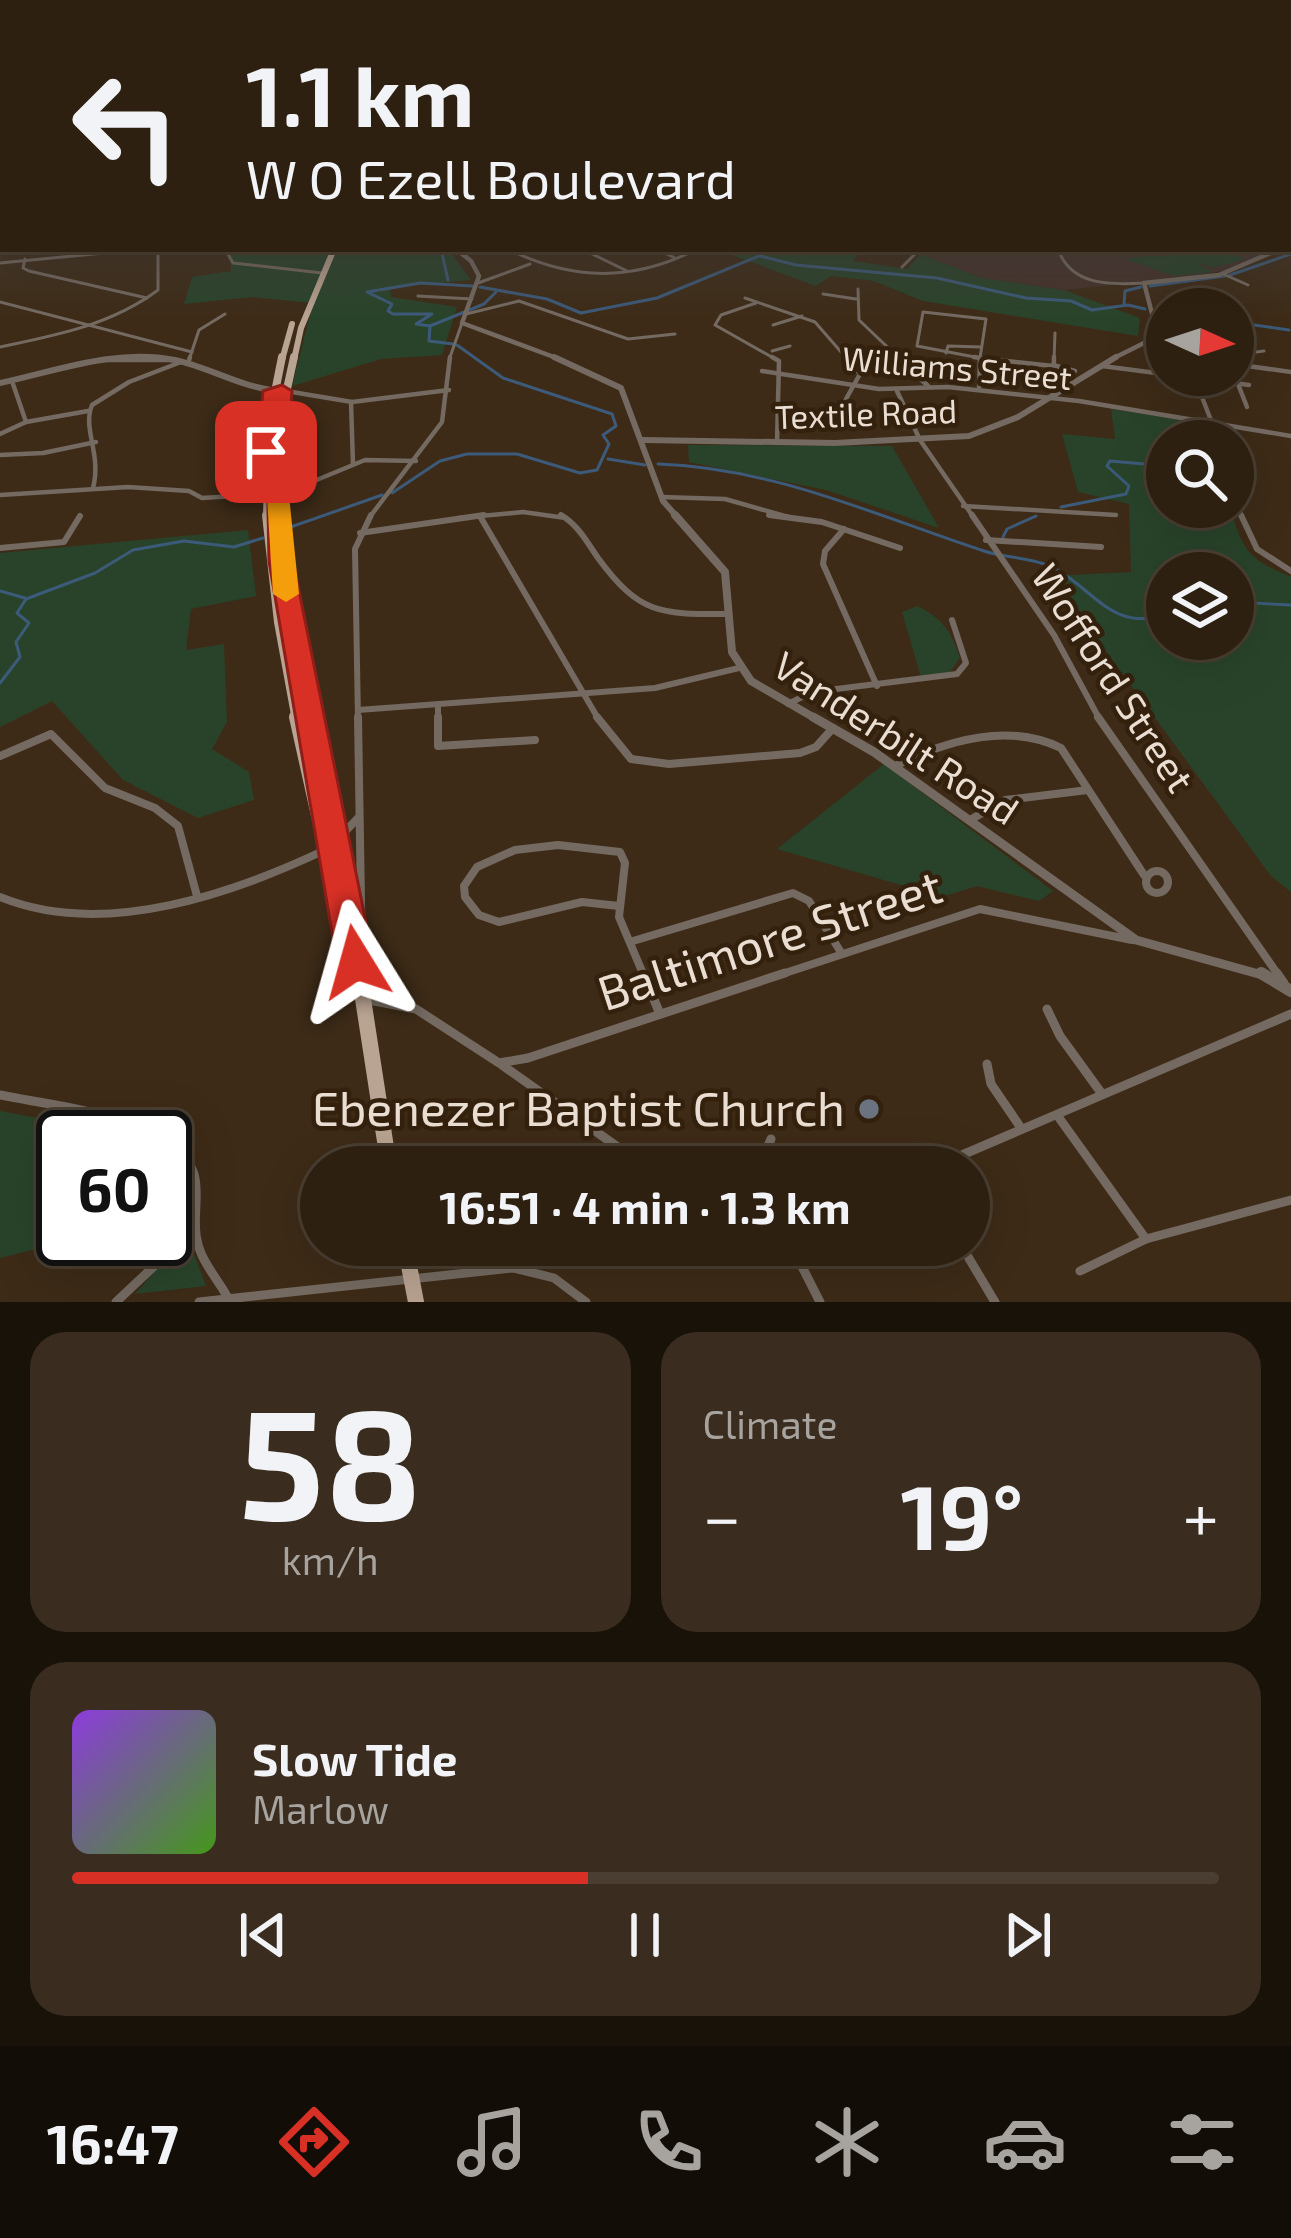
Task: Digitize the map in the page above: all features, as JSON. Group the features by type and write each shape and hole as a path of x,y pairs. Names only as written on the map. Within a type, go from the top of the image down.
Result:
{"main road":[{"path":"329,252 285,357 270,494 289,647 316,780 334,834 386,1146"},
{"path":"316,780 322,853 362,1004"},
{"path":"409,1266 416,1302"}],"street":[{"path":"0,263 101,252"},
{"path":"1,347 98,325 147,298 158,288 158,252"},
{"path":"227,252 233,263 318,273"},
{"path":"459,252 474,265 477,285 454,345 442,422 360,533 354,563 362,1004 374,998 416,1010 556,1098 610,1146"},
{"path":"514,252 581,276 628,272 690,252"},
{"path":"588,252 628,272"},
{"path":"664,252 677,258"},
{"path":"902,267 917,252"},
{"path":"1059,252 1063,264 1078,276 1111,284 1223,274 1273,252"},
{"path":"25,259 26,270 147,298"},
{"path":"477,285 534,263"},
{"path":"1223,274 1248,285"},
{"path":"1144,283 1146,291"},
{"path":"858,289 859,320 928,386"},
{"path":"823,294 856,298"},
{"path":"418,296 472,299"},
{"path":"745,298 822,327 860,377 846,404 831,412 778,415"},
{"path":"466,312 514,301 630,340 675,334"},
{"path":"0,302 192,352"},
{"path":"759,302 718,317 715,325 779,361 777,442"},
{"path":"979,390 980,358 981,347 986,319 923,312 917,346 946,353 980,358 1053,366 1075,371"},
{"path":"0,434 26,422 88,411 104,395 185,363 199,330 225,314"},
{"path":"773,326 802,316"},
{"name":"Vanderbilt Road","path":"462,323 609,379 625,394 661,496 725,572 730,644 739,668 762,690 895,766 1136,940"},
{"path":"1051,396 1055,333"},
{"name":"Textile Road","path":"643,440 920,440 985,431 1146,342"},
{"path":"768,352 790,346"},
{"path":"946,353 948,346 981,347"},
{"path":"1254,354 1264,351"},
{"path":"0,383 111,359 185,363 278,391 322,393 351,402 419,389 449,390"},
{"path":"1099,365 1146,372"},
{"path":"1254,366 1291,372"},
{"name":"Williams Street","path":"762,371 897,391 928,386 1051,396 1200,420"},
{"path":"12,381 26,422"},
{"name":"Wofford Street","path":"897,391 920,440 1054,635 1103,725 1288,988"},
{"path":"1243,396 1247,407"},
{"path":"351,402 353,464"},
{"path":"88,411 101,464 93,488"},
{"name":"Williams Street","path":"1254,429 1290,435"},
{"path":"0,455 35,454 96,442"},
{"path":"0,495 93,488 173,489 202,498 270,494 370,459 416,461"},
{"path":"661,496 718,497 900,548"},
{"path":"963,506 1117,514"},
{"path":"360,533 527,509 559,514 573,523 634,604 660,612 728,614"},
{"path":"0,548 64,542 80,516"},
{"path":"481,518 616,747 645,764 805,752 833,728"},
{"path":"1246,528 1252,547 1291,572"},
{"path":"844,530 829,545 823,564 877,686"},
{"path":"986,539 1101,547"},
{"path":"788,704 812,692 939,680 961,671 965,654 952,620"},
{"path":"358,710 676,685 739,668"},
{"path":"438,704 438,746 535,740"},
{"path":"0,756 47,734 106,788 154,808 178,826 197,896"},
{"path":"895,766 942,744 1029,735 1047,738 1060,748 1144,875"},
{"path":"970,820 1005,800 1088,790"},
{"path":"0,897 21,908 74,913 155,908 322,853 334,834 357,830"},
{"path":"334,834 357,830"},
{"path":"619,906 582,902 499,922 479,915 465,897 464,886 477,867 515,850 601,847 624,856 619,906 660,1015"},
{"path":"631,941 793,893 809,901 842,954"},
{"name":"Baltimore Street","path":"499,1063 528,1058 984,908 1259,972 1288,988"},
{"path":"1047,1009 1060,1036 1102,1094"},
{"path":"981,1146 1291,1014"},
{"path":"987,1064 991,1084 1022,1128"},
{"path":"0,1095 171,1139 192,1168 201,1254 228,1298"},
{"path":"1056,1113 1146,1239"},
{"path":"768,1146 771,1138"},
{"path":"1080,1271 1146,1239 1291,1200"},
{"path":"116,1302 166,1255 195,1211"},
{"path":"802,1266 820,1302"},
{"path":"974,1266 995,1302"},
{"path":"199,1302 527,1269 554,1278 586,1302"}],"shaded area":[{"path":"1269,252 1226,270 1192,277 1064,290 982,278 920,254"}],"green space":[{"path":"230,252 450,252 471,280 390,288 391,297 457,307 442,355 381,359 292,386 313,303 252,297 184,304 192,277 231,271"},
{"path":"859,252 853,261 907,269 920,254 982,278 1064,290 1140,318 1138,336 923,301 874,281 831,276 816,286 732,255"},
{"path":"1226,252 1246,259 1214,268 1194,261 1213,272 1174,276 1125,259 1149,256"},
{"path":"1111,409 1185,420 1146,420 1146,528 1237,528 1249,552 1146,552 1146,660 1254,660 1254,556 1291,577 1291,892 1271,876 1051,576 1131,572 1129,504 1078,492 1062,434 1115,439"},
{"path":"688,445 892,446 939,528 826,490 689,462"},
{"path":"248,530 256,596 191,609 186,650 224,644 227,722 212,749 249,772 254,800 198,818 123,780 52,701 0,727 0,553"},
{"path":"917,606 945,626 953,640 960,658 950,672 921,677 902,612"},
{"path":"884,764 1053,891 1039,901 977,886 942,897 777,849"},
{"path":"0,1111 36,1118 36,1249 0,1258"},
{"path":"192,1248 206,1286 135,1294 160,1266 192,1266"}],"waterway":[{"path":"442,252 448,280"},
{"path":"480,287 547,299 581,313 657,298 769,252"},
{"path":"1230,275 1291,254"},
{"path":"760,256 796,265 937,278 1026,298 1071,301 1092,310 1128,305 1145,309"},
{"path":"1150,286 1225,276"},
{"path":"430,326 416,324 432,314 393,314 388,311 392,304 367,292 420,283 472,286"},
{"path":"1124,304 1125,291 1141,287"},
{"path":"430,326 484,304 496,292"},
{"path":"1254,325 1289,330"},
{"path":"430,326 429,341 453,344"},
{"path":"392,493 440,461 467,454 517,454 580,473 597,470 609,444 603,435 616,426 612,414 503,378 457,345"},
{"path":"608,459 645,465"},
{"path":"1061,507 1126,494 1129,486 1107,466 1110,461 1146,464"},
{"path":"658,464 701,467 784,484 984,551 1032,560 1063,574 1116,613 1146,618"},
{"path":"285,529 382,495"},
{"path":"1003,537 1007,529 1036,516"},
{"path":"0,683 20,657 16,642 29,623 17,613 26,599 95,573 133,550 184,541 234,547 263,538"},
{"path":"0,591 25,598"},
{"path":"1254,603 1291,605"}],"slow traffic":[{"path":"276,465 286,594"}],"place":[{"name":"Ebenezer Baptist Church","path":"869,1109"}],"route":[{"path":"266,452 273,391 282,391 275,493 281,561 356,962"}]}
